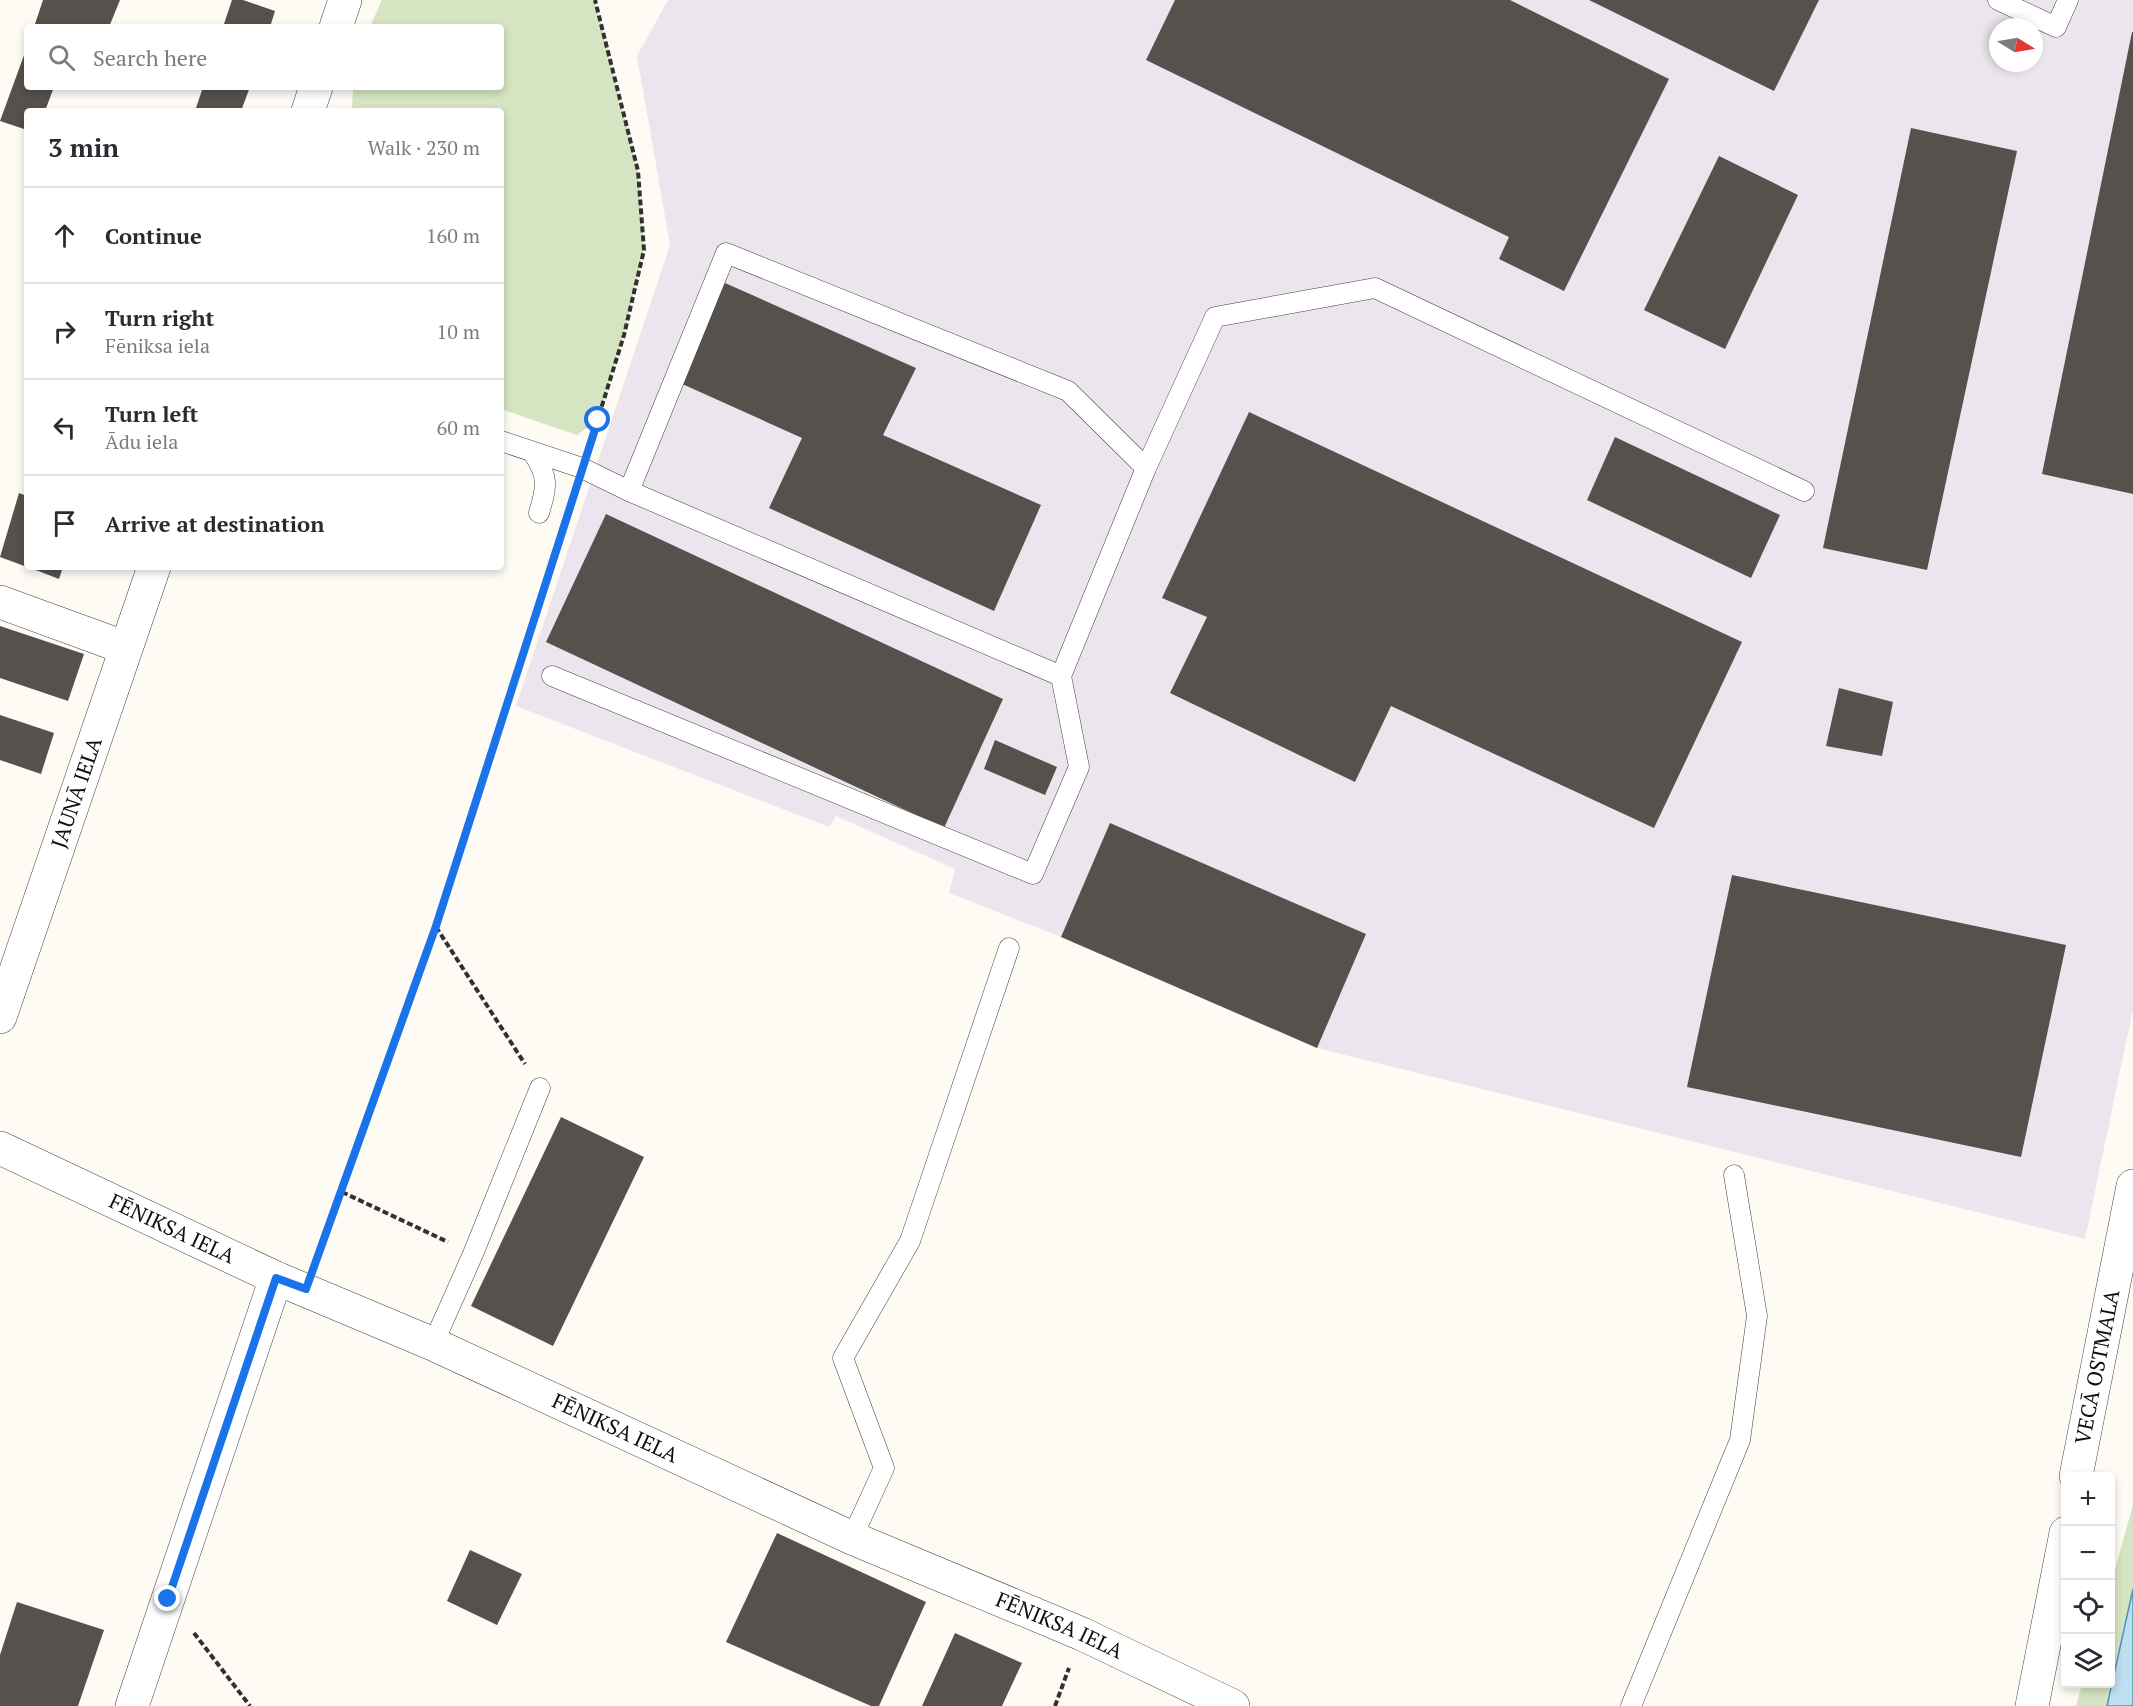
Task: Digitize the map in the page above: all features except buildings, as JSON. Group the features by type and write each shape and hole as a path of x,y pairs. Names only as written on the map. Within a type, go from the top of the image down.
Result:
{"street":[{"path":"337,24 345,0"},
{"path":"309,108 315,90"},
{"name":"JAUNĀ IELA","path":"0,1017 153,570"},
{"path":"0,602 126,648"},
{"name":"FĒNIKSA IELA","path":"0,1148 291,1283 433,1344 852,1538 1082,1634 1233,1706"},
{"name":"VECĀ OSTMALA","path":"2077,1472 2133,1186"},
{"path":"132,1706 168,1599 291,1283"},
{"path":"2032,1706 2061,1558"}],"lane":[{"path":"1998,0 2056,27 2068,0"},
{"path":"628,490 726,253 1068,392 1146,468"},
{"path":"552,676 1033,874 1079,766 1061,676 1146,468 1215,316 1375,288 1804,491"},
{"path":"504,442 582,468 628,490 1061,676"},
{"path":"534,453 544,470 546,488 539,513"},
{"path":"852,1538 884,1468 843,1358 910,1241 1009,948"},
{"path":"433,1344 473,1254 540,1088"},
{"path":"1631,1706 1740,1440 1757,1316 1734,1175"}],"path":[{"path":"582,468 624,335 644,250 638,171 595,0"},
{"path":"291,1283 342,1192 436,926 564,524"},
{"path":"436,926 540,1088"},
{"path":"342,1192 473,1254"},
{"path":"168,1599 250,1706"}],"shaded area":[{"path":"668,0 2133,0 2133,1009 2085,1239 1317,1048 1061,937 949,893 955,869 836,816 829,827 516,706 670,245 637,56"}],"green space":[{"path":"382,0 595,0 638,171 644,250 624,335 598,420 577,435 504,410 504,108 352,108 353,90 504,90 504,24 371,24"},
{"path":"2133,1505 2133,1706 2076,1706 2081,1688 2115,1688 2115,1570"}],"water":[{"path":"2133,1589 2133,1706 2107,1706 2111,1688 2115,1688 2115,1670"}],"route":[{"path":"168,1599 276,1278 306,1289 342,1192 436,926 598,420"}]}
